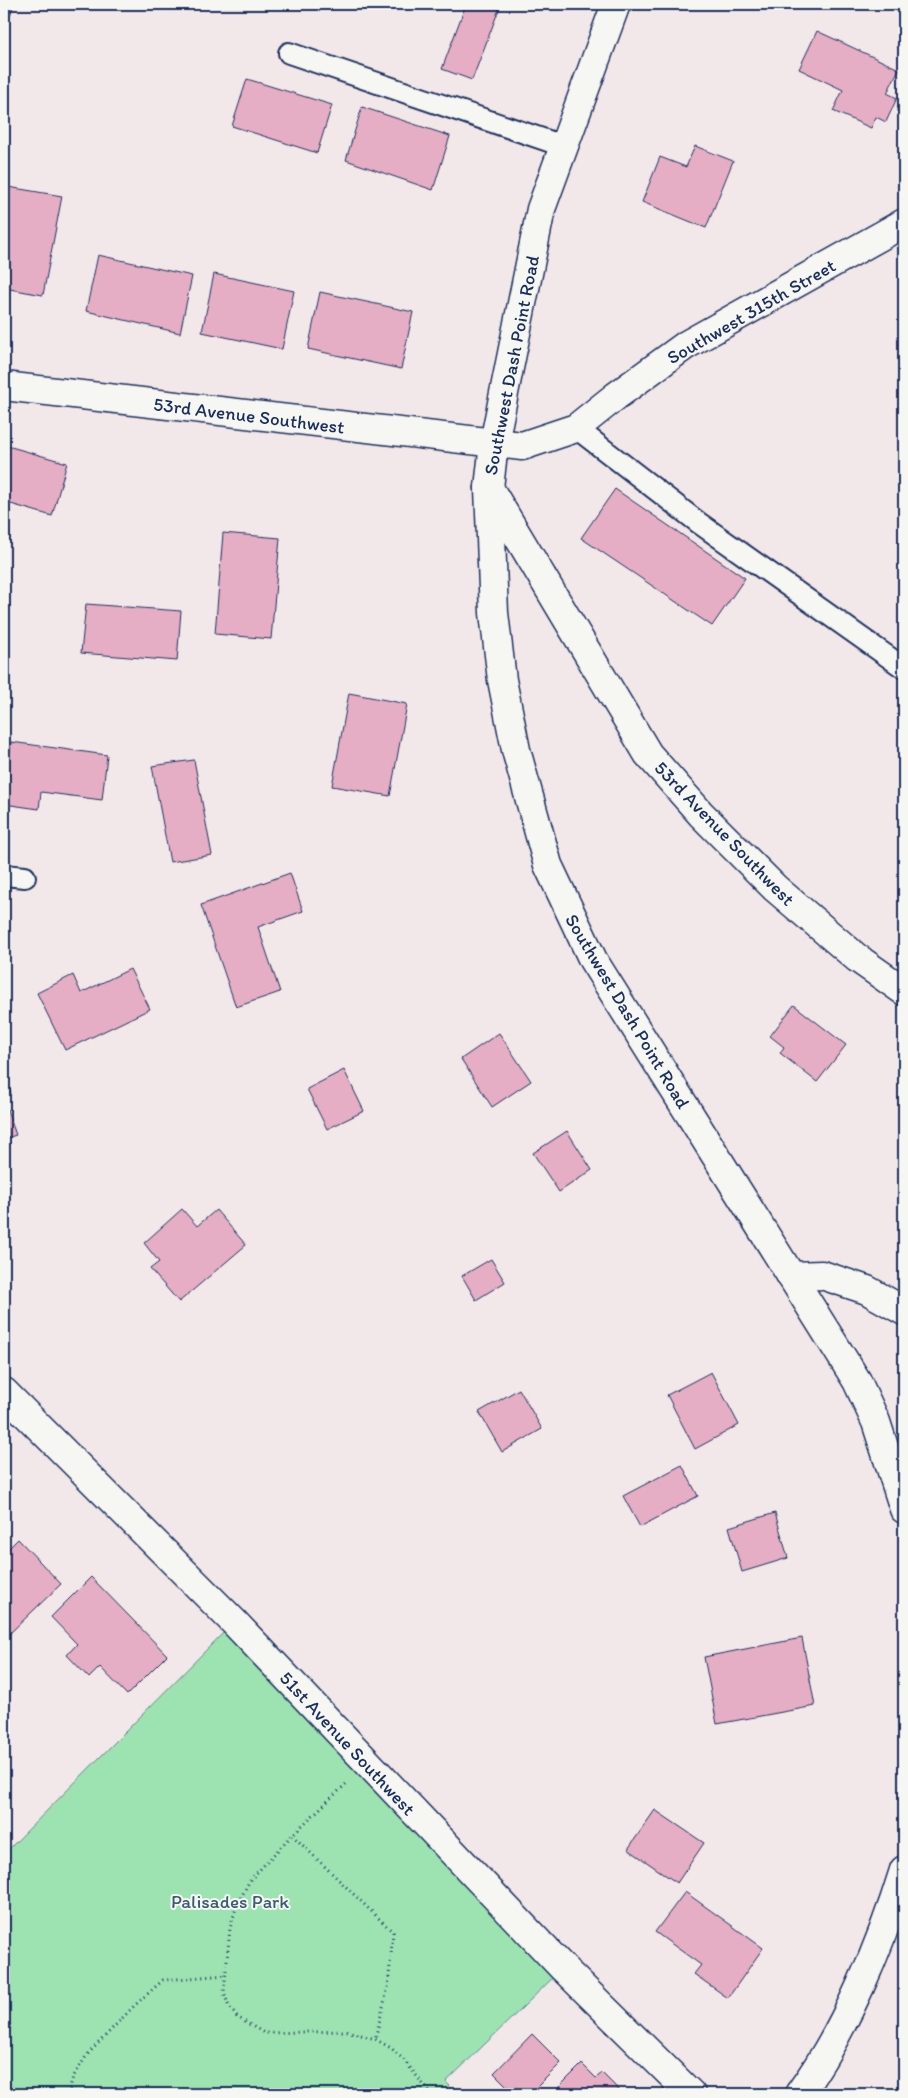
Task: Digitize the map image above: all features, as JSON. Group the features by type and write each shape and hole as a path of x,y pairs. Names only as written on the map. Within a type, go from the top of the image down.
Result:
{"street":[{"name":"Southwest Dash Point Road","path":"616,4 541,209 494,443 489,488 494,613 502,680 516,750 548,865 593,960 857,1381 876,1422 904,1510"},
{"name":"Southwest 315th Street","path":"494,443 522,446 576,428 686,345 904,223"},
{"name":"53rd Avenue Southwest","path":"4,386 494,443"},
{"name":"53rd Avenue Southwest","path":"489,488 648,754 701,814 775,888 856,958 904,991"},
{"path":"791,1276 822,1276 867,1290 904,1311"},
{"name":"51st Avenue Southwest","path":"4,1392 234,1622 563,1968 691,2094"},
{"path":"799,2094 828,2051 846,2014 892,1908 904,1870"}],"lane":[{"path":"289,53 564,146"},
{"path":"576,428 700,523 904,668"},
{"path":"4,875 25,877"}],"path":[{"path":"367,1764 292,1835 250,1880 237,1905 230,1928 224,1992 229,2007 237,2017 264,2033 347,2031 375,2039 391,2048 404,2060 431,2094"},
{"path":"292,1835 393,1932 388,1988 375,2039"},
{"path":"68,2094 73,2077 92,2049 134,2006 163,1980 227,1975"}],"green space":[{"name":"Palisades Park","path":"234,1622 563,1968 446,2082 458,2094 4,2094 4,1854"}],"building":[{"path":"4,4 14,4 4,32"},
{"path":"466,4 501,4 472,80 442,69"},
{"path":"817,31 899,69 887,93 897,98 886,122 876,117 871,128 833,111 843,90 799,69"},
{"path":"247,79 332,105 317,153 232,126"},
{"path":"362,107 450,136 433,190 346,160"},
{"path":"695,146 733,161 706,228 642,202 660,157 686,167"},
{"path":"8,187 62,196 43,295 4,288 4,213"},
{"path":"98,255 192,276 180,333 86,311"},
{"path":"214,274 294,291 282,349 202,332"},
{"path":"320,292 413,312 401,369 308,349"},
{"path":"4,445 67,463 52,516 4,502"},
{"path":"615,489 745,578 712,626 581,538"},
{"path":"223,533 280,538 271,639 215,634"},
{"path":"86,604 181,611 177,661 81,653"},
{"path":"349,693 407,704 390,796 332,786"},
{"path":"11,742 107,755 102,800 41,792 39,809 4,804"},
{"path":"194,760 212,855 170,862 152,766"},
{"path":"290,873 303,911 258,927 280,992 236,1007 201,905"},
{"path":"130,969 150,1009 65,1050 37,993 73,975 81,993"},
{"path":"794,1005 846,1045 817,1082 780,1053 784,1047 770,1036"},
{"path":"499,1033 531,1081 492,1107 461,1059"},
{"path":"344,1070 364,1111 327,1129 307,1089"},
{"path":"4,1074 11,1093 4,1095"},
{"path":"4,1101 16,1135 4,1139"},
{"path":"567,1131 592,1170 559,1192 533,1153"},
{"path":"182,1209 197,1226 216,1210 246,1245 179,1302 150,1269 159,1262 144,1243"},
{"path":"491,1259 505,1282 476,1300 462,1276"},
{"path":"711,1372 739,1425 695,1449 667,1395"},
{"path":"519,1389 542,1429 502,1452 479,1412"},
{"path":"682,1465 698,1496 640,1527 623,1496"},
{"path":"775,1513 788,1558 742,1572 729,1527"},
{"path":"18,1539 61,1584 7,1636 4,1633 4,1553"},
{"path":"91,1577 167,1655 127,1695 100,1667 89,1678 67,1655 77,1644 51,1617"},
{"path":"802,1638 815,1706 717,1724 704,1657"},
{"path":"655,1810 704,1843 677,1883 628,1849"},
{"path":"685,1892 763,1948 728,1998 694,1974 701,1965 655,1932"},
{"path":"532,2034 561,2063 530,2094 515,2094 494,2073"},
{"path":"582,2064 596,2078 602,2073 623,2094 552,2094"}]}
